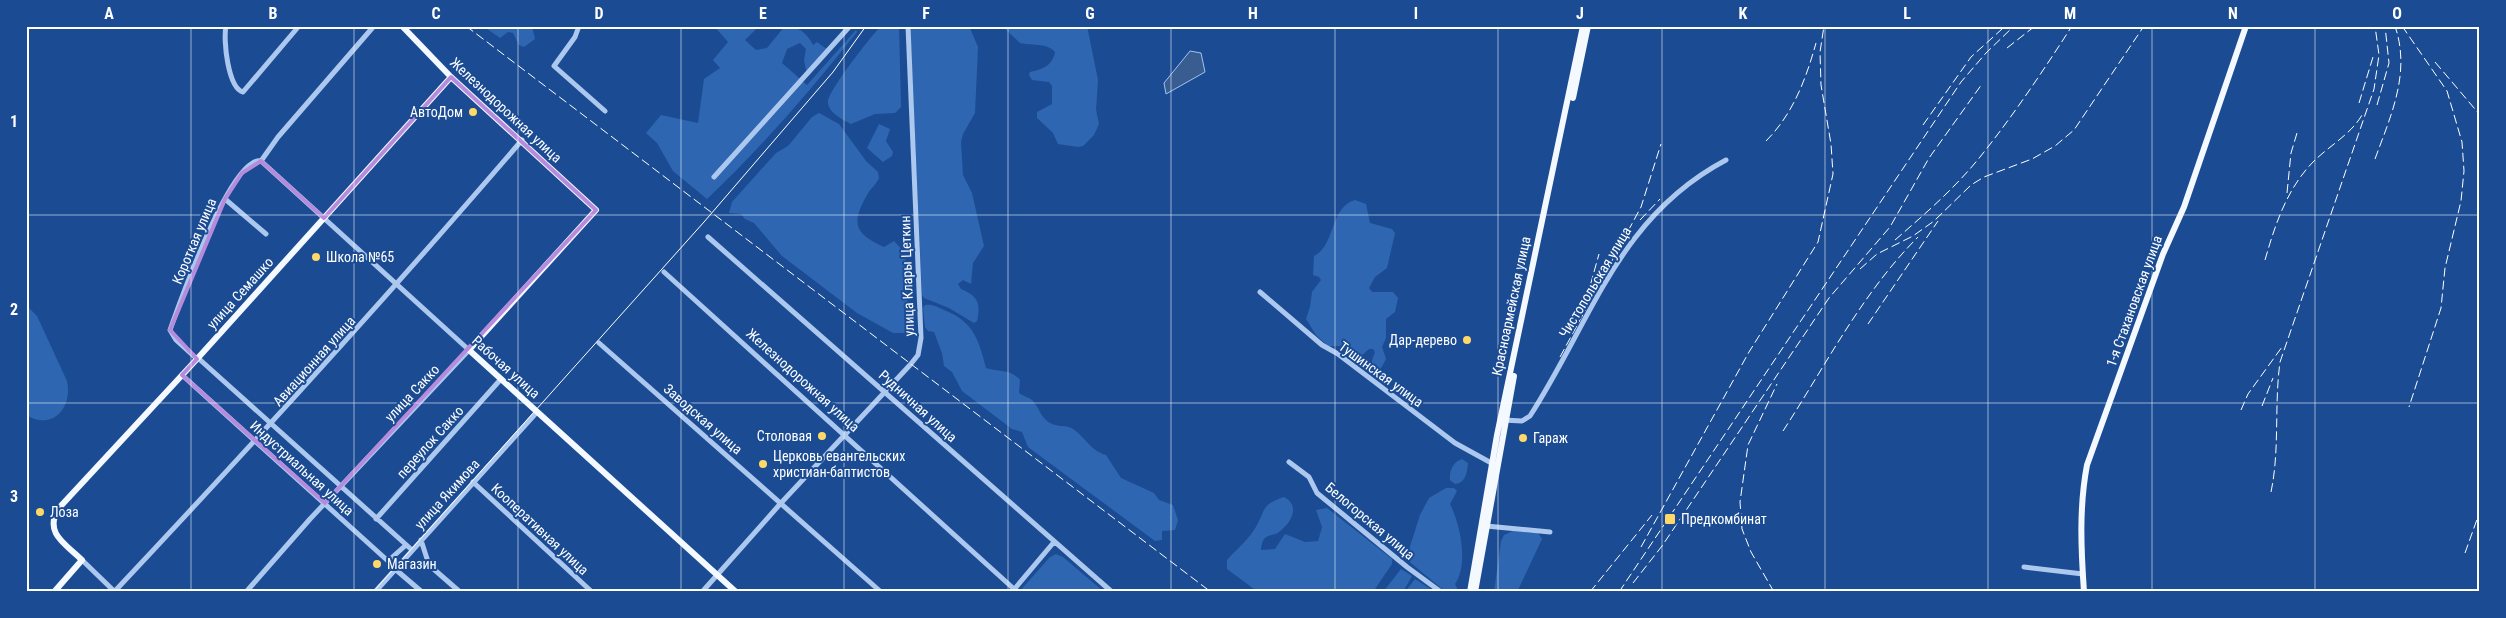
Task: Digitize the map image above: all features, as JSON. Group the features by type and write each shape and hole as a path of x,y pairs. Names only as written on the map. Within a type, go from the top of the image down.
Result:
{"main road":[{"name":"Железнодорожная улица","path":"402,26 451,77 522,140 596,210"},
{"name":"Красноармейская улица","path":"1470,592 1502,420 1583,26"},
{"name":"Красноармейская улица","path":"1502,420 1588,26"},
{"name":"1-я Стахановская улица","path":"2084,592 2080,550 2081,521 2088,465 2163,254 2187,200 2246,26"},
{"name":"улица Семашко","path":"82,560 56,534 52,527 53,519 58,510 198,358 451,77"},
{"name":"улица Сакко","path":"468,350 596,210"},
{"name":"Рабочая улица","path":"468,350 736,592"},
{"name":"Красноармейская улица","path":"1475,592 1494,464"},
{"path":"54,592 82,560"}],"street":[{"path":"226,26 224,42 235,86 239,91 247,89 270,58 299,26"},
{"name":"Короткая улица","path":"198,358 176,340 170,330 208,232 224,199 242,173 252,163 261,161 278,137 374,26"},
{"path":"579,26 575,37 554,66 606,111"},
{"path":"714,177 850,26"},
{"name":"улица Клары Цеткин","path":"702,592 781,503 916,358 921,343 908,26"},
{"name":"Авиационная улица","path":"115,591 257,440 398,285 522,140"},
{"name":"Чистопольская улица","path":"1502,420 1522,421 1530,416 1620,258 1649,218 1682,187 1702,172 1726,160"},
{"name":"Рабочая улица","path":"261,161 468,350"},
{"path":"224,199 266,234"},
{"name":"Рудничная улица","path":"708,236 1112,592"},
{"name":"Железнодорожная улица","path":"664,272 1013,590"},
{"name":"Тушинская улица","path":"1260,292 1327,349 1338,354 1455,443 1494,464"},
{"name":"Заводская улица","path":"599,343 881,592"},
{"name":"улица Сакко","path":"246,592 325,503 468,350"},
{"name":"Индустриальная улица","path":"198,358 412,550"},
{"name":"Индустриальная улица","path":"182,375 257,440 388,561 406,545"},
{"name":"переулок Сакко","path":"376,519 501,379"},
{"name":"улица Якимова","path":"375,592 537,412"},
{"name":"Белогорская улица","path":"1289,462 1309,477 1317,493 1407,567 1442,592"},
{"name":"Кооперативная улица","path":"473,482 592,592"},
{"path":"1486,526 1550,532"},
{"path":"421,540 429,565 460,592"},
{"path":"1013,590 1054,542"},
{"path":"82,560 115,591"},
{"path":"2024,567 2083,574"},
{"path":"395,569 422,592"}],"highlighted area":[{"path":"451,77 596,210 325,503 182,375 197,359 170,330 225,199 242,173 261,161 324,218"}],"shaded area":[{"path":"483,26 532,26 535,39 524,47 519,45 513,33 508,32 500,38"},
{"path":"714,26 759,26 745,40 756,50 767,48 785,26 794,27 802,31 813,45 817,42 828,50 807,74 804,60 806,49 800,43 787,49 782,63 807,85 856,30 857,32 785,118 747,160 707,199 673,171 657,143 646,133 661,115 698,123 704,79 720,68 713,60 728,42"},
{"path":"881,26 899,26 901,107 895,113 875,114 851,124 831,110 828,103 829,97 850,64"},
{"path":"910,26 969,26 978,47 975,113 963,134 961,142 963,175 972,193 984,246 973,263 971,284 963,280 958,284 961,289 975,297 977,301 979,309 977,321 974,323 949,308 924,298 922,295"},
{"path":"1002,26 1087,26 1098,80 1096,110 1099,124 1094,135 1083,146 1058,144 1053,133 1037,118 1037,112 1052,104 1052,86 1049,82 1032,80 1029,75 1030,72 1039,70 1049,64 1055,52 1047,47 1020,43"},
{"path":"1190,51 1201,53 1205,72 1166,94 1164,83"},
{"path":"819,113 839,124 866,161 878,172 879,178 867,195 859,213 858,227 866,237 874,242 884,247 894,241 905,253 909,329 905,333 893,333 857,313 782,256 754,223 745,219 741,214 729,213 732,202 776,153 788,146 812,117"},
{"path":"879,124 890,129 886,141 893,152 892,156 883,162 867,148"},
{"path":"1355,200 1366,204 1370,223 1392,229 1395,233 1387,268 1375,277 1369,288 1372,292 1393,292 1398,298 1395,312 1386,319 1386,338 1382,347 1386,359 1379,372 1370,366 1375,352 1373,349 1369,349 1360,357 1340,346 1328,346 1316,335 1306,319 1312,292 1321,280 1313,275 1314,256 1326,244 1336,218 1341,211 1347,204"},
{"path":"26,305 37,316 67,381 67,400 64,408 59,414 44,420 26,415"},
{"path":"925,305 935,306 962,320 977,340 986,368 1009,372 1016,376 1020,380 1019,393 1035,403 1047,421 1073,429 1092,447 1106,455 1121,478 1154,493 1159,500 1173,505 1178,520 1175,530 1162,531 1162,540 1155,541 1028,447 1022,432 1012,429 962,391 952,372 944,366 942,353 934,332 928,331 925,327 923,308"},
{"path":"1462,459 1468,463 1466,473 1462,482 1455,484 1450,480 1450,473 1456,462"},
{"path":"1446,488 1454,488 1457,491 1450,504 1457,522 1462,544 1462,566 1455,584 1459,592 1446,592 1406,559 1420,515 1429,498"},
{"path":"1284,497 1292,505 1293,510 1290,519 1279,532 1264,539 1261,550 1275,549 1285,534 1305,542 1318,541 1322,527 1316,510 1327,508 1392,559 1392,564 1373,592 1258,592 1227,569 1227,560 1251,534 1267,506"},
{"path":"1513,531 1538,533 1542,539 1517,592 1494,592 1501,541 1504,535"},
{"path":"1056,554 1063,557 1104,592 1019,592 1050,557"},
{"path":"1401,569 1412,576 1403,592 1383,592"},
{"path":"1415,579 1435,592 1405,592"}],"tram line":[{"path":"373,592 704,222 833,72 866,26"}],"railway":[{"path":"466,26 1211,592"},
{"path":"1641,547 1749,352 1818,242 1833,174 1831,144 1821,85 1820,52 1824,26"},
{"path":"1619,592 1961,82 1986,53 2014,26"},
{"path":"2007,48 2035,26"},
{"path":"1895,240 1950,190 1980,157 2028,93 2072,26"},
{"path":"1860,269 1877,254 1913,236 1934,221 1971,185 1984,177 2032,159 2055,146 2074,130 2144,26"},
{"path":"2271,492 2274,476 2280,362 2374,89 2379,55 2375,26"},
{"path":"2377,105 2389,63 2385,26"},
{"path":"2375,159 2393,110 2400,77 2401,60 2395,26"},
{"path":"2402,26 2447,91 2462,142 2464,171 2461,201 2445,268 2441,308 2409,407"},
{"path":"1923,125 1971,57 2002,29"},
{"path":"1766,141 1791,108 1808,70 1816,43"},
{"path":"2359,103 2373,57"},
{"path":"2435,62 2480,115"},
{"path":"1633,583 1662,546 1829,298 1890,227 1929,158 1982,84"},
{"path":"2265,260 2278,220 2296,183 2320,155 2353,127 2363,113"},
{"path":"2287,193 2291,153 2297,133"},
{"path":"1560,357 1641,207 1661,144"},
{"path":"1640,220 1660,199"},
{"path":"1868,324 1938,221"},
{"path":"1783,431 1862,306 1879,282 1918,237"},
{"path":"1587,297 1599,254"},
{"path":"2241,410 2248,394 2282,347"},
{"path":"2262,406 2273,378"},
{"path":"1774,592 1751,552 1742,529 1740,502 1748,445 1777,384"},
{"path":"2465,553 2480,511"},
{"path":"1590,592 1652,515"}],"place":[{"name":"АвтоДом","path":"473,112"},
{"name":"Школа №65","path":"316,257"},
{"name":"Дар-дерево","path":"1467,340"},
{"name":"Столовая","path":"822,436"},
{"name":"Гараж","path":"1523,438"},
{"name":"Церковь евангельских христиан-баптистов","path":"763,464"},
{"name":"Лоза","path":"40,512"},
{"name":"Предкомбинат","path":"1670,519"},
{"name":"Магазин","path":"377,564"}]}
